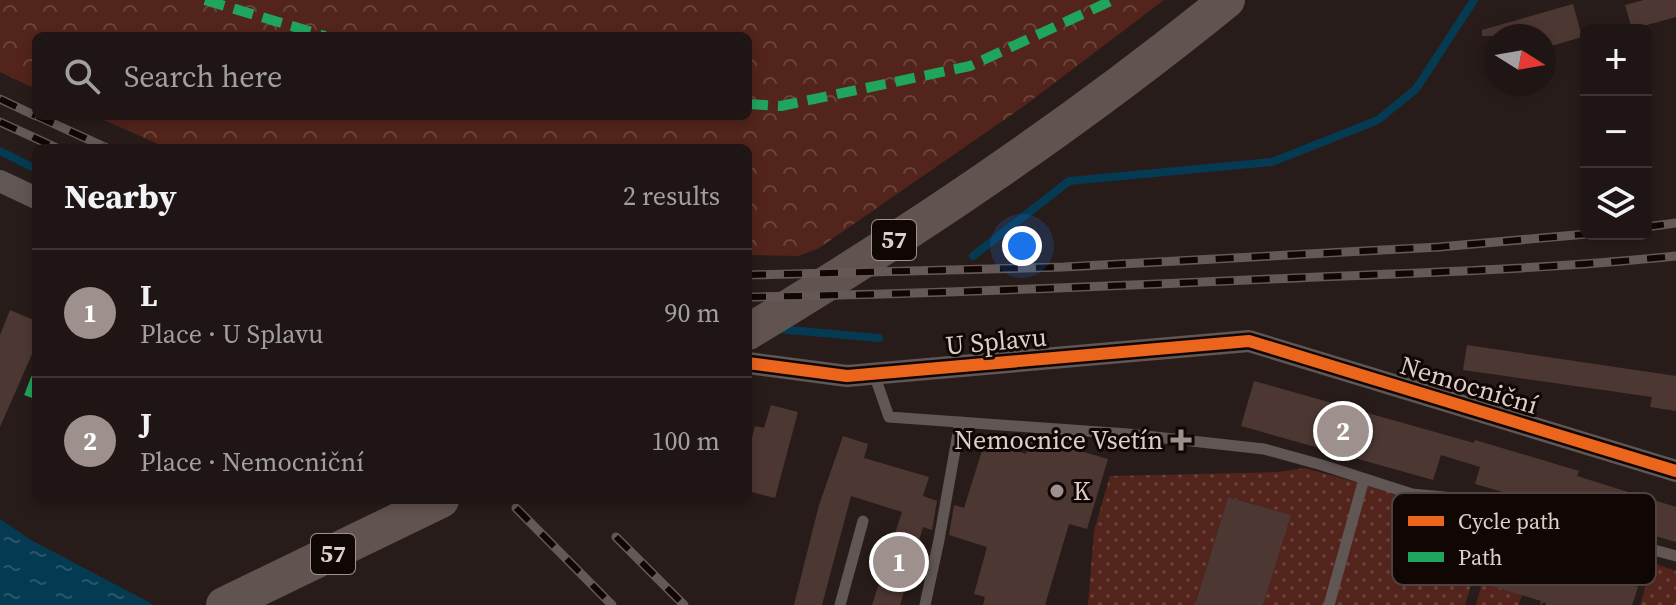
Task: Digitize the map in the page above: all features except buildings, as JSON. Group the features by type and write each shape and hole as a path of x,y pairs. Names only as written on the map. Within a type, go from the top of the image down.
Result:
{"main road":[{"name":"57","path":"752,329 1038,143 1227,0"},
{"name":"57","path":"224,605 433,504"}],"street":[{"path":"0,181 32,196"},
{"name":"U Splavu","path":"752,364 847,376 1249,341"},
{"name":"Nemocniční","path":"1249,341 1676,471"}],"lane":[{"path":"874,374 889,417 1128,434 1264,449 1409,493"},
{"path":"925,605 960,422"},
{"path":"1329,605 1364,479"},
{"path":"840,605 863,521"},
{"path":"1656,551 1676,556"}],"green space":[{"path":"0,0 1164,0 1024,106 819,248 798,256 752,255 752,144 158,144 104,120 752,120 752,32 32,32 32,87 0,72"},
{"path":"1305,468 1352,481 1420,493 1392,493 1392,585 1471,585 1465,605 1263,605 1290,515 1228,497 1195,605 1088,605 1094,531 1110,476 1278,472"},
{"path":"1656,564 1676,571 1676,605 1640,605 1646,585 1656,585"},
{"path":"1481,585 1522,595 1519,605 1476,605"}],"water":[{"path":"0,519 31,540 154,605 0,605"}],"waterway":[{"path":"973,256 1069,181 1272,162 1378,120 1416,89 1474,0"},
{"path":"0,151 32,167"},
{"path":"777,329 879,338"}],"railway":[{"path":"0,99 32,114"},
{"path":"46,120 98,144"},
{"path":"0,122 48,144"},
{"path":"1652,226 1676,223"},
{"path":"752,275 1064,267 1439,247 1580,235"},
{"path":"752,297 1422,273 1676,256"},
{"path":"516,508 612,605"},
{"path":"616,537 684,605"}],"marked path":[{"path":"205,0 312,32"},
{"path":"752,104 781,106 970,66 1113,0"},
{"path":"32,388 28,399 32,400"}],"cycle path":[{"path":"752,364 847,376 1249,341 1676,471"}],"place":[{"name":"J","path":"1343,431"},
{"name":"Nemocnice Vsetín","path":"1181,440"},
{"name":"K","path":"1057,491"},
{"name":"L","path":"899,562"}]}
